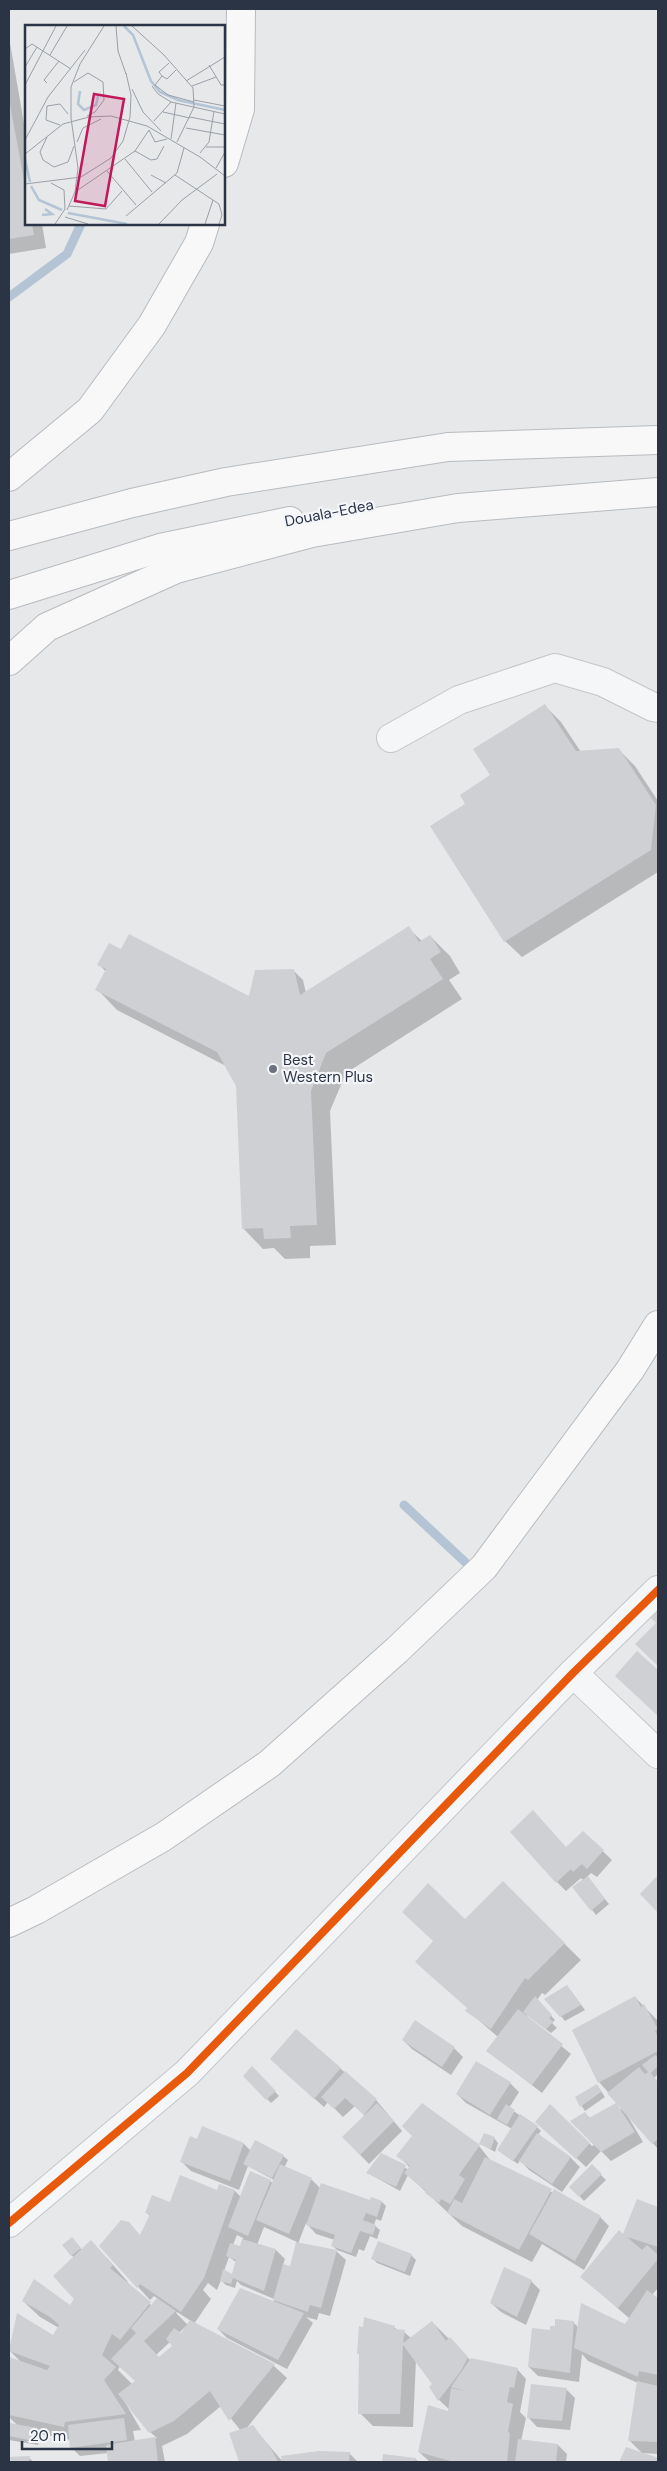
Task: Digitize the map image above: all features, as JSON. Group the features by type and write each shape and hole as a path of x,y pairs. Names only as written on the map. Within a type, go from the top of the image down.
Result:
{"highway":[{"path":"225,159 240,109 241,9"},
{"path":"9,477 90,410 152,325 199,242 205,225"},
{"path":"9,536 132,503 226,482 448,447 658,440"},
{"name":"Douala-Edea","path":"9,596 160,548 352,508 486,490 584,483 658,484"},
{"path":"9,661 47,627 176,568 312,533 458,508 658,492"},
{"path":"9,1923 36,1910 163,1837 269,1764 404,1643 484,1567 630,1370 658,1325"}],"street":[{"path":"391,738 459,700 555,668 603,682 658,708"},
{"path":"9,2223 187,2073 573,1673 658,1590"},
{"path":"573,1673 658,1754"}],"building":[{"path":"9,99 25,186 25,225 32,225 34,235 9,239"},
{"path":"545,704 576,751 619,748 656,805 651,850 504,942 430,826 465,804 460,795 490,775 473,749"},
{"name":"Best Western Plus","path":"409,926 419,942 430,935 441,952 430,959 443,979 326,1053 311,1091 317,1225 290,1226 291,1238 264,1239 263,1228 242,1229 236,1086 217,1052 95,990 106,969 97,965 109,943 121,949 129,934 249,996 255,970 294,969 300,995"},
{"path":"658,1610 658,1666 635,1644 656,1623 651,1618"},
{"path":"637,1651 658,1670 658,1716 615,1676"},
{"path":"533,1810 566,1847 583,1831 604,1850 587,1869 582,1864 573,1872 571,1869 556,1883 510,1832"},
{"path":"658,1875 658,1913 640,1894"},
{"path":"588,1876 605,1899 591,1911 572,1887"},
{"path":"503,1881 565,1943 528,1980 525,1978 491,2029 465,2011 467,2008 415,1962 433,1941 402,1912 428,1883 465,1919"},
{"path":"567,1985 581,2005 560,2017 544,1999"},
{"path":"535,1996 552,2015 549,2018 553,2022 546,2029 523,2012"},
{"path":"635,1996 641,2007 644,2004 658,2029 655,2031 658,2037 658,2051 598,2083 572,2030"},
{"path":"518,2009 563,2044 532,2085 486,2051"},
{"path":"415,2020 455,2047 442,2067 402,2040"},
{"path":"296,2029 341,2068 314,2099 270,2059"},
{"path":"655,2055 658,2058 658,2066 651,2073 658,2082 658,2139 652,2144 607,2093 639,2067 645,2074 648,2072 642,2065"},
{"path":"476,2061 511,2082 490,2115 456,2094"},
{"path":"252,2066 276,2091 266,2100 243,2076"},
{"path":"345,2071 377,2099 364,2115 345,2098 334,2109 321,2097"},
{"path":"597,2084 601,2092 580,2107 575,2097"},
{"path":"377,2103 394,2121 360,2155 342,2137"},
{"path":"422,2103 480,2145 459,2175 465,2179 450,2204 441,2199 439,2203 425,2193 426,2191 404,2173 410,2166 396,2156 412,2136 402,2126"},
{"path":"616,2103 635,2132 601,2152 570,2121 585,2112 589,2118"},
{"path":"506,2104 515,2110 507,2125 497,2119"},
{"path":"550,2104 590,2143 576,2159 535,2122"},
{"path":"520,2114 538,2126 513,2161 497,2150"},
{"path":"202,2126 244,2143 230,2181 180,2162 190,2136 197,2139"},
{"path":"484,2133 495,2137 491,2149 479,2144"},
{"path":"537,2133 571,2157 552,2184 519,2161"},
{"path":"255,2140 284,2155 272,2178 243,2164"},
{"path":"381,2153 406,2165 396,2187 366,2173"},
{"path":"485,2157 552,2189 519,2250 447,2213 454,2199 462,2203"},
{"path":"280,2164 312,2178 289,2234 256,2220"},
{"path":"592,2164 602,2174 579,2197 569,2187"},
{"path":"250,2171 271,2180 248,2236 228,2227"},
{"path":"180,2175 217,2190 219,2184 235,2190 204,2278 181,2312 140,2284 137,2288 99,2246 121,2220 129,2222 140,2235 150,2214 145,2213 152,2195 170,2202"},
{"path":"321,2183 370,2200 371,2197 382,2201 377,2217 366,2213 363,2220 376,2225 373,2235 360,2231 351,2253 331,2246 335,2235 306,2225"},
{"path":"554,2189 601,2216 575,2261 529,2234"},
{"path":"637,2199 658,2207 658,2247 627,2237 642,2250 647,2245 658,2255 658,2259 618,2308 580,2277 619,2230 623,2234"},
{"path":"72,2237 81,2248 71,2256 62,2245"},
{"path":"242,2239 276,2249 264,2291 233,2278 231,2284 220,2281 223,2269 232,2274 236,2260 226,2256 230,2243 240,2246"},
{"path":"91,2240 113,2265 110,2268 151,2302 120,2340 112,2334 102,2355 116,2367 104,2380 126,2414 65,2422 64,2427 9,2415 9,2357 47,2370 50,2366 9,2351 17,2313 53,2335 59,2325 50,2317 22,2301 34,2279 70,2305 74,2299 53,2276"},
{"path":"378,2241 412,2254 405,2272 371,2259"},
{"path":"296,2242 337,2250 321,2308 310,2305 308,2312 273,2300 283,2264 290,2266"},
{"path":"504,2267 532,2280 517,2317 490,2303"},
{"path":"240,2288 304,2313 278,2360 217,2329"},
{"path":"647,2290 658,2298 658,2375 639,2371 638,2377 574,2348 581,2303 625,2324"},
{"path":"157,2298 176,2311 144,2341 159,2357 172,2346 166,2339 174,2328 181,2333 190,2320 275,2364 229,2421 210,2391 174,2421 149,2433 118,2394 135,2381 111,2359 136,2333 131,2328"},
{"path":"364,2317 395,2326 394,2329 405,2330 403,2343 432,2321 446,2341 450,2337 468,2357 461,2371 438,2401 429,2387 432,2384 403,2345 400,2414 358,2414 359,2354 357,2354 359,2326 363,2327"},
{"path":"555,2319 574,2321 570,2373 528,2367 532,2328 550,2330 550,2326 555,2326"},
{"path":"471,2358 518,2368 514,2388 510,2387 507,2402 513,2404 508,2432 510,2433 507,2462 454,2462 418,2452 428,2405 448,2411 451,2388 468,2392 451,2387"},
{"path":"637,2381 658,2386 658,2442 628,2441"},
{"path":"531,2384 567,2388 562,2421 527,2418"},
{"path":"124,2418 127,2440 70,2448 68,2425"},
{"path":"9,2423 37,2428 34,2441 9,2436"},
{"path":"253,2425 278,2462 239,2462 229,2433"},
{"path":"155,2437 158,2462 108,2462 106,2445"},
{"path":"518,2439 558,2444 556,2462 515,2462"},
{"path":"626,2447 658,2458 658,2462 619,2462"},
{"path":"319,2451 350,2452 349,2462 282,2462 281,2456"},
{"path":"383,2454 416,2458 415,2462 382,2462"},
{"path":"30,2456 29,2462 9,2462 9,2457"}],"waterway":[{"path":"9,297 67,254 81,225"},
{"path":"404,1505 465,1562"}],"cycle path":[{"path":"9,2223 187,2073 573,1673 658,1590"}],"place":[{"name":"Best Western Plus","path":"273,1069"}]}
